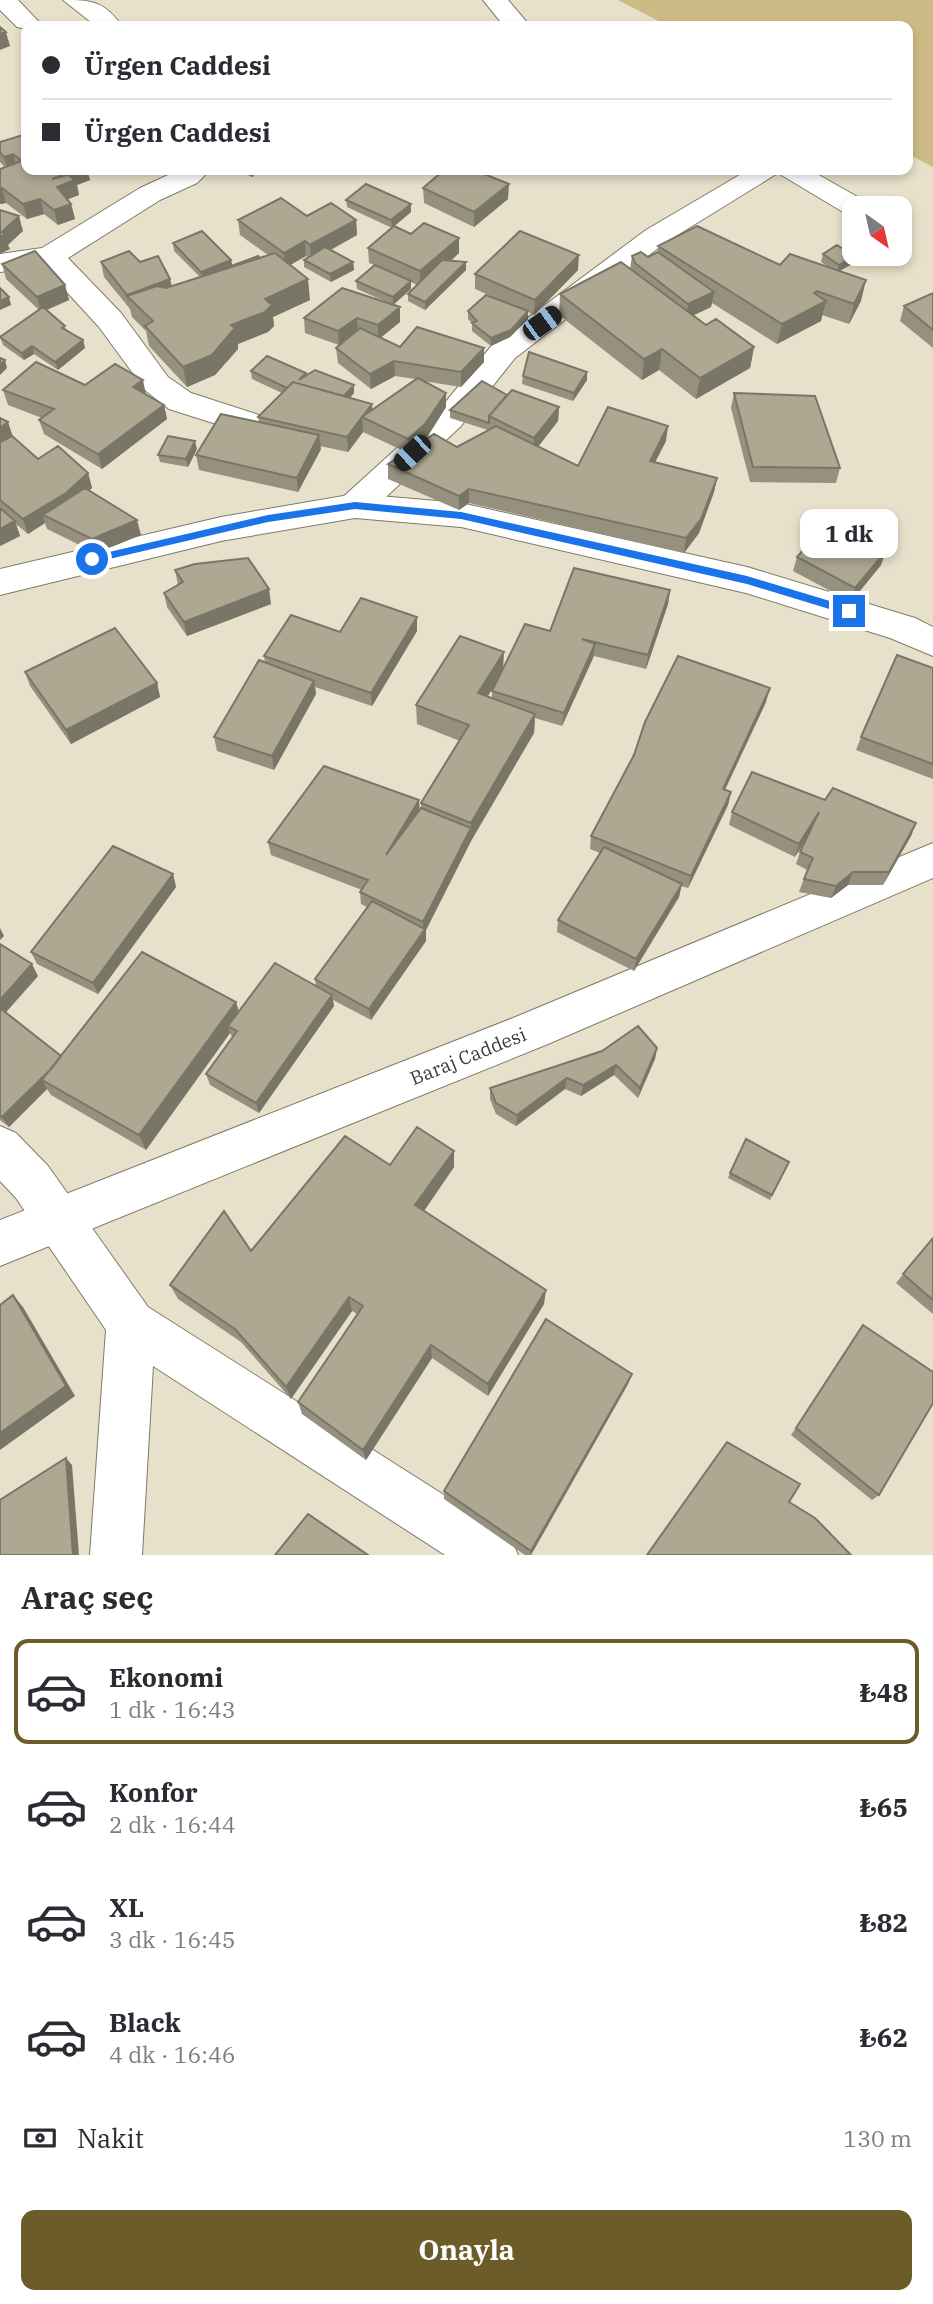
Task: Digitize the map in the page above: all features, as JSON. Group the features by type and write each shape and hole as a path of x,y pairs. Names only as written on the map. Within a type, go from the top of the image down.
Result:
{"street":[{"path":"4,0 25,21"},
{"path":"75,0 105,21"},
{"path":"495,0 513,21"},
{"path":"0,263 50,256 149,194 190,175"},
{"path":"355,506 450,418 504,351 656,236 759,175"},
{"path":"799,175 842,200"},
{"path":"50,256 110,320 157,384 180,401 221,411 254,425"},
{"path":"0,582 221,528 355,506 461,515 747,580 902,628 933,642"},
{"name":"Baraj Caddesi","path":"0,1243 533,1030 933,860"},
{"path":"0,1147 32,1182 131,1324 492,1555"},
{"path":"116,1555 131,1324"}],"shaded area":[{"path":"618,0 933,0 933,167 913,157 913,21 658,21"}],"building":[{"path":"21,136 21,160 13,154 4,157 0,152 0,142"},
{"path":"21,161 21,175 62,175 52,179 68,175 75,180 57,187 71,204 54,210 40,199 23,204 0,189 0,169"},
{"path":"438,175 486,175 509,184 474,212 423,188"},
{"path":"366,184 411,204 391,220 346,200"},
{"path":"281,198 307,216 331,203 356,220 310,245 305,241 284,253 238,220"},
{"path":"0,210 19,216 0,237"},
{"path":"424,223 459,238 420,271 368,248 394,226 411,234"},
{"path":"697,226 780,265 790,254 866,280 854,304 817,291 814,293 826,301 782,324 658,246"},
{"path":"202,231 231,260 201,272 173,243"},
{"path":"520,231 579,255 535,300 475,274"},
{"path":"837,245 842,248 842,263 839,265 823,254"},
{"path":"325,247 353,262 330,274 304,260"},
{"path":"35,251 65,285 37,297 2,264"},
{"path":"129,251 140,262 158,256 170,279 127,295 101,262"},
{"path":"641,252 648,257 658,252 714,292 688,304 635,263 632,256"},
{"path":"275,253 308,279 265,299 272,305 265,312 231,325 235,328 212,355 183,367 145,326 153,321 127,296 157,286 166,288"},
{"path":"258,256 260,258 215,272"},
{"path":"442,260 466,262 425,302 408,294"},
{"path":"621,262 706,325 716,319 754,347 700,378 662,349 644,359 560,294"},
{"path":"375,265 411,281 393,297 356,281"},
{"path":"0,288 9,297 0,301"},
{"path":"342,288 400,307 378,325 357,318 338,331 304,318"},
{"path":"933,293 933,330 904,306"},
{"path":"486,295 528,311 511,330 491,338 472,323 477,321 468,311"},
{"path":"43,307 65,326 62,328 83,340 55,362 32,346 22,353 0,337"},
{"path":"417,327 484,348 461,372 394,361 370,374 336,348 360,328 400,347"},
{"path":"529,352 587,372 574,393 523,376"},
{"path":"267,356 306,373 299,380 315,370 354,385 344,396 293,382 287,388 251,371"},
{"path":"36,362 85,385 115,364 143,380 133,387 164,405 98,454 39,420 54,409 3,390"},
{"path":"418,378 446,393 425,424 408,439 362,417"},
{"path":"482,381 507,395 489,416 489,423 450,410"},
{"path":"293,382 372,404 347,437 258,417"},
{"path":"512,390 559,407 534,438 489,416"},
{"path":"734,393 815,396 840,468 753,467"},
{"path":"608,407 668,426 650,461 717,478 701,519 686,538 469,489 459,496 388,464 434,434 457,447 496,426 578,466"},
{"path":"221,414 319,435 297,478 196,455"},
{"path":"0,418 8,422 0,428"},
{"path":"12,436 38,459 58,446 88,473 66,493 23,519 0,500 0,442"},
{"path":"168,436 195,441 186,459 158,455"},
{"path":"85,488 137,520 92,539 43,515"},
{"path":"0,508 15,521 0,529"},
{"path":"828,522 886,551 855,588 797,557"},
{"path":"248,558 269,589 184,622 164,593 183,582 175,570 195,564"},
{"path":"574,568 670,590 648,655 582,639 595,644 564,713 492,691 525,624 550,631"},
{"path":"361,598 417,617 371,693 264,656 291,615 340,632"},
{"path":"115,628 157,683 66,730 25,672"},
{"path":"460,636 504,652 478,693 535,714 471,823 421,803 469,725 416,705"},
{"path":"897,655 933,668 933,764 861,737"},
{"path":"678,656 770,688 723,789 731,792 691,876 591,836 634,755 645,722"},
{"path":"259,660 314,681 272,756 214,737"},
{"path":"324,766 419,800 386,855 421,808 471,828 423,922 360,892 368,880 268,842"},
{"path":"752,772 825,800 833,788 916,823 889,872 853,872 836,886 804,879 813,858 800,852 819,812 799,844 732,812"},
{"path":"113,846 173,874 93,983 31,952"},
{"path":"604,847 682,884 636,959 558,920"},
{"path":"372,901 425,929 369,1009 315,979"},
{"path":"0,944 32,964 0,1000"},
{"path":"142,952 236,1002 139,1135 42,1080"},
{"path":"275,963 332,995 256,1103 206,1074 237,1031 228,1026"},
{"path":"0,1008 61,1056 2,1117 0,1115"},
{"path":"638,1026 657,1048 640,1088 616,1065 583,1085 567,1078 517,1115 496,1103 490,1088 602,1051"},
{"path":"417,1127 454,1151 415,1205 546,1290 488,1384 431,1345 363,1450 298,1402 363,1306 349,1297 286,1387 235,1329 170,1285 224,1211 251,1251 345,1136 390,1165"},
{"path":"746,1139 789,1162 772,1195 730,1173"},
{"path":"933,1238 933,1300 903,1274"},
{"path":"13,1295 66,1386 0,1433 0,1305"},
{"path":"546,1319 632,1374 531,1551 444,1491"},
{"path":"863,1325 933,1372 933,1403 879,1495 796,1428"},
{"path":"727,1442 800,1484 789,1502 815,1518 851,1555 647,1555"},
{"path":"66,1458 73,1555 0,1555 0,1500"},
{"path":"308,1514 368,1555 275,1555"}],"route":[{"path":"92,559 268,519 355,506 404,509 461,515 747,580 849,611"}]}
